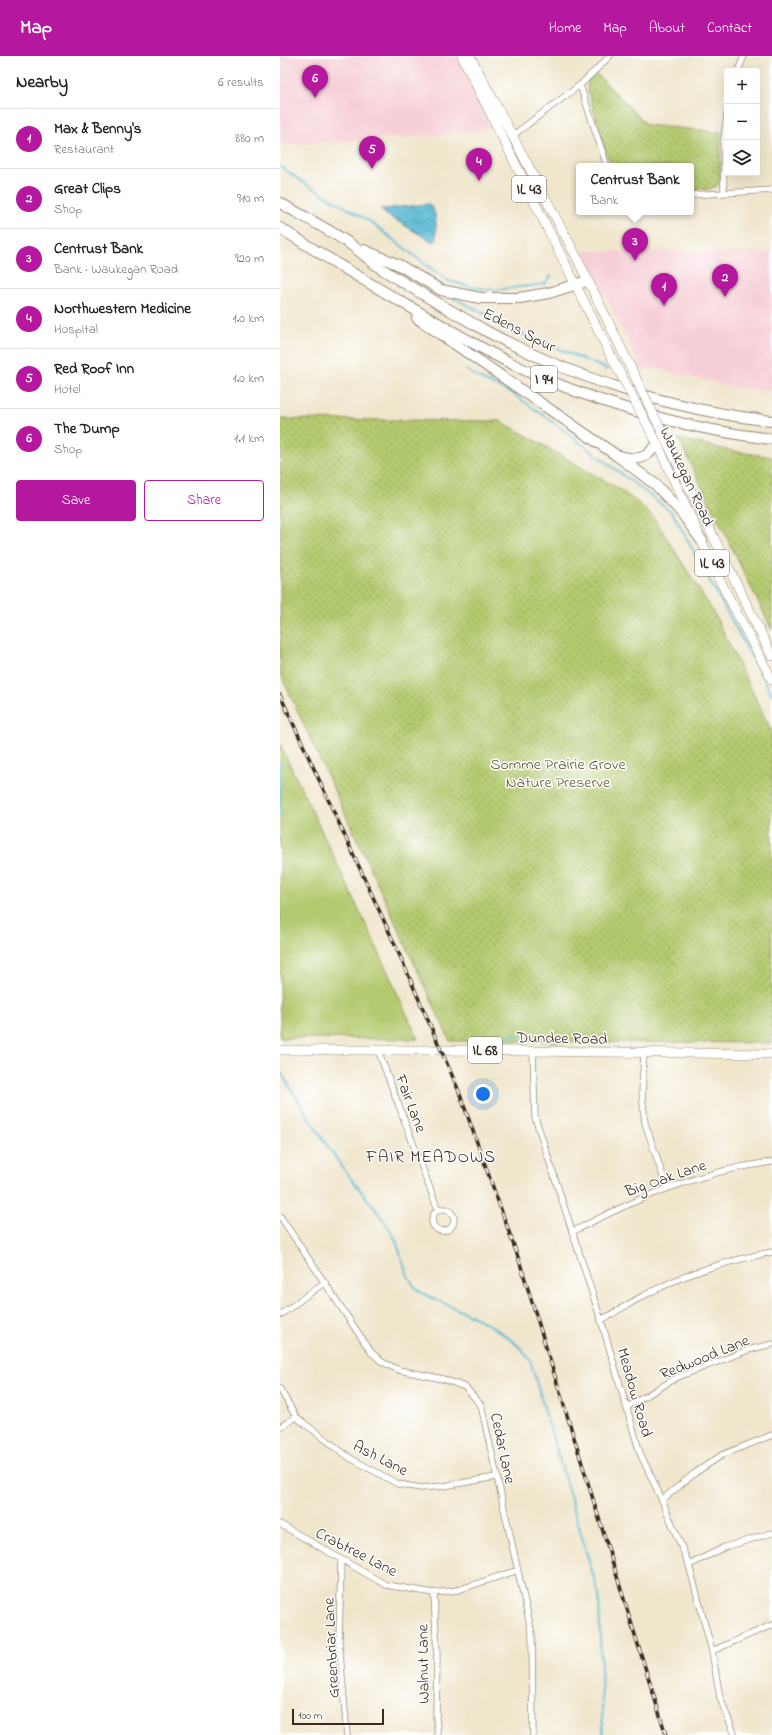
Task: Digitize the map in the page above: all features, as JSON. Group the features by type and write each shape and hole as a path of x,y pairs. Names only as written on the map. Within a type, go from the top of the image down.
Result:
{"highway":[{"name":"Edens Spur","path":"280,203 351,244 378,266 488,332 530,353 617,387 684,406 717,413 772,421"},
{"name":"Edens Spur","path":"280,228 337,265 486,351 544,379 630,410 705,429 772,439"},
{"path":"351,244 399,266 441,290 480,298 519,298 549,293 582,283"},
{"path":"337,265 453,342 616,455 656,485 681,512 702,541"},
{"path":"616,455 630,460 640,458 652,451 657,443 661,430"}],"main road":[{"name":"IL 43","path":"462,56 582,283"},
{"name":"IL 43","path":"470,56 575,254 582,283"},
{"name":"Waukegan Road","path":"582,283 611,356 657,443 728,597 772,680"},
{"name":"Waukegan Road","path":"582,283 626,360 772,656"},
{"name":"Dundee Road","path":"284,1050 772,1054"}],"street":[{"path":"512,136 580,85 610,56"},
{"path":"739,68 744,56"},
{"path":"580,85 606,163"},
{"path":"724,137 724,193"},
{"path":"694,195 772,190"},
{"name":"Fair Lane","path":"378,1050 438,1210"},
{"name":"Meadow Road","path":"533,1051 535,1117 601,1320 640,1453 662,1500 689,1565 712,1651 720,1698 735,1735"},
{"path":"644,1053 642,1094 645,1123 668,1188"},
{"name":"Big Oak Lane","path":"572,1232 621,1206 668,1188 719,1172 772,1162"},
{"name":"Cedar Lane","path":"280,1216 371,1352 382,1362 399,1370 443,1378 466,1387 481,1405 532,1634 533,1735"},
{"path":"601,1320 655,1290 699,1271 746,1257 772,1252"},
{"path":"280,1315 325,1282"},
{"name":"Redwood Lane","path":"627,1407 678,1377 748,1350 772,1344"},
{"name":"Ash Lane","path":"280,1389 296,1417 350,1458 398,1484 421,1488 444,1486 496,1477"},
{"path":"280,1427 296,1417"},
{"path":"662,1500 695,1473 722,1455 772,1435"},
{"name":"Crabtree Lane","path":"280,1524 386,1585 434,1593 458,1590 518,1570"},
{"path":"689,1565 725,1547 772,1533"},
{"name":"Greenbriar Lane","path":"341,1560 340,1641 347,1735"},
{"name":"Walnut Lane","path":"434,1593 437,1656 436,1718 438,1735"},
{"path":"712,1651 772,1625"}],"shaded area":[{"path":"280,56 457,56 490,126 477,130 438,135 280,145"},
{"path":"584,251 772,253 772,391 737,388 657,369 641,369"}],"green space":[{"path":"596,73 647,125 721,132 720,175 717,186 710,189 694,190 694,163 611,163 606,154 587,87 589,80"},
{"name":"Somme Prairie Grove Nature Preserve","path":"280,419 501,421 619,489 641,505 654,518 714,613 772,732 772,1043 450,1041 280,673"},
{"path":"678,438 732,451 772,457 772,630"},
{"path":"280,744 372,937 418,1039 280,1038"}],"water":[{"path":"429,204 432,207 436,221 436,241 433,242 385,214 381,209"}],"waterway":[{"path":"280,166 301,181 369,221 446,280 471,287 495,290 545,284 551,276"},
{"path":"454,298 523,334 607,369"},
{"path":"466,370 483,380 510,392 542,414 672,512 772,694"},
{"path":"280,763 280,818"},
{"path":"505,1036 521,1036"},
{"path":"280,1071 310,1120 349,1176 381,1216 392,1233 406,1272 414,1286 420,1292 495,1328 521,1348 530,1360 599,1595 603,1735"}],"railway":[{"path":"280,695 396,947 458,1089 519,1260 666,1735"}],"place":[{"name":"The Dump","path":"315,98"},
{"name":"Red Roof Inn","path":"372,169"},
{"name":"Northwestern Medicine","path":"479,181"},
{"name":"Centrust Bank","path":"635,261"},
{"name":"Great Clips","path":"725,297"},
{"name":"Max & Benny's","path":"664,306"}],"district":[{"name":"FAIR MEADOWS","path":"431,1156"}]}
